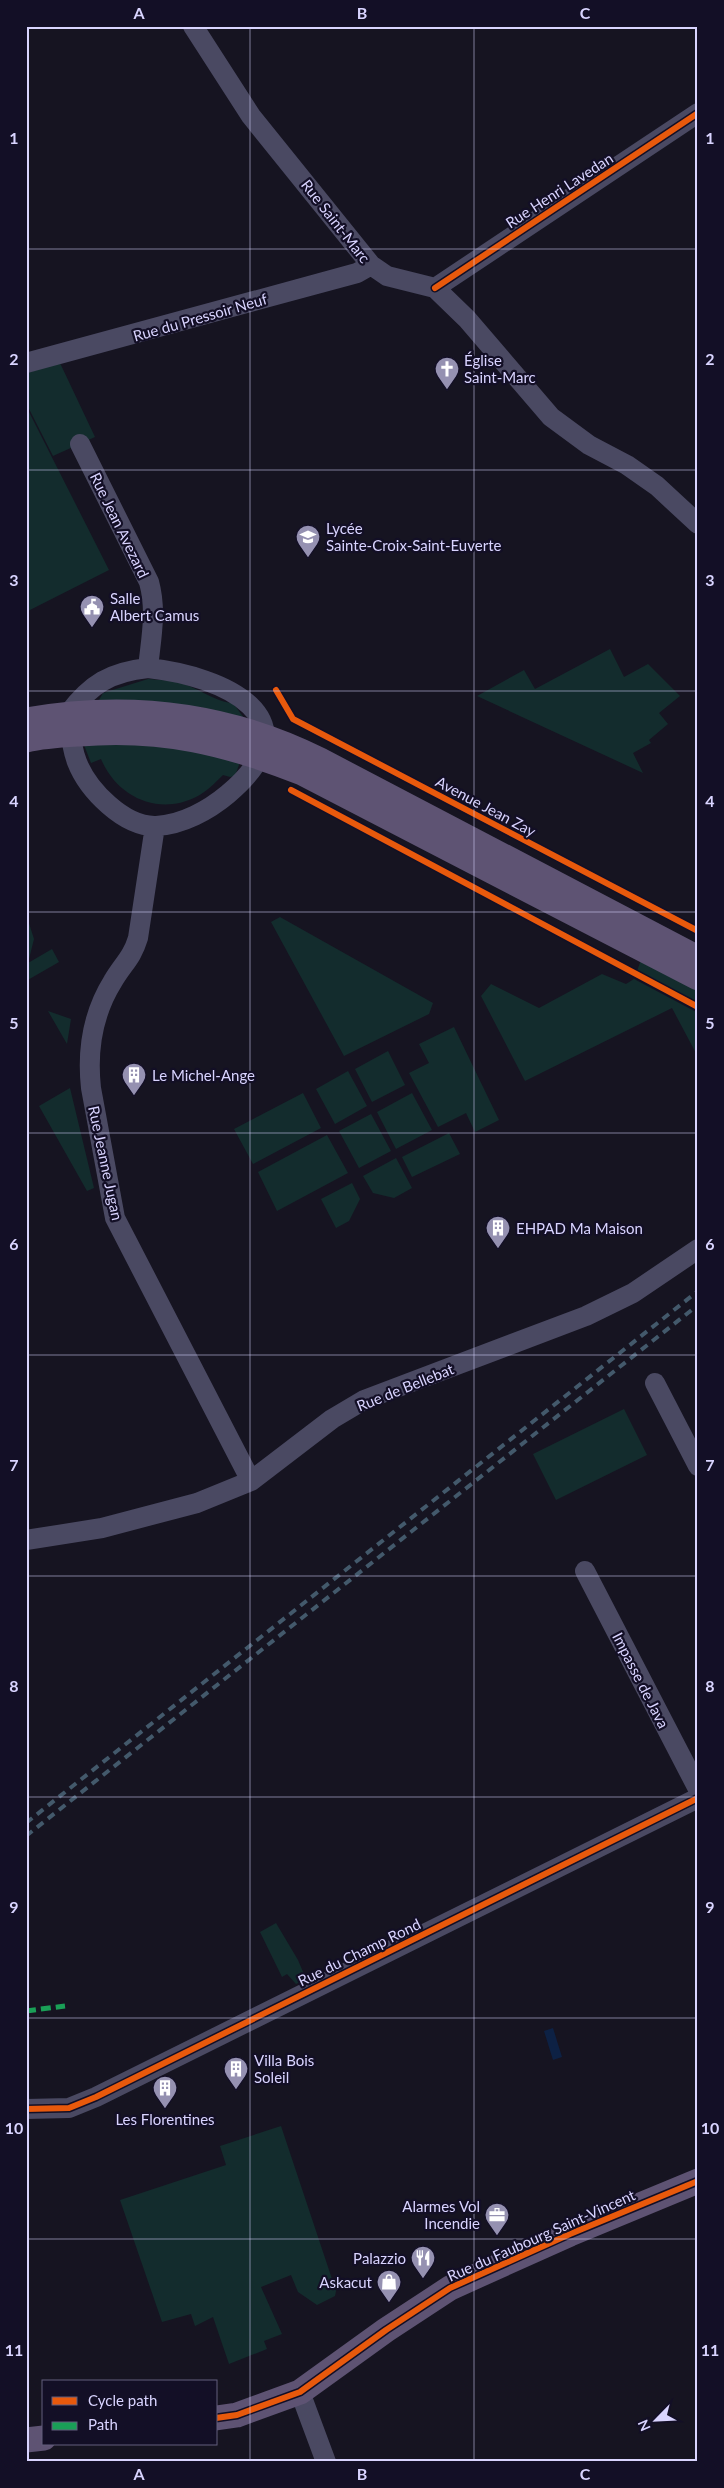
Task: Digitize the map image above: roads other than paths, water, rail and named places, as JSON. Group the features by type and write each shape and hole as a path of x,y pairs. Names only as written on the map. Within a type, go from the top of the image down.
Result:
{"main road":[{"path":"26,720 177,735 219,744 263,747 320,760 698,958"},
{"path":"26,740 69,724"},
{"path":"263,747 302,773 698,978"},
{"name":"Rue du Faubourg Saint-Vincent","path":"218,2418 237,2415 300,2392 386,2330 450,2288 570,2234 698,2181"},
{"path":"26,2440 42,2438"}],"street":[{"name":"Rue Saint-Marc","path":"194,26 251,116 371,265 387,276 435,288"},
{"name":"Rue Henri Lavedan","path":"435,288 698,113"},
{"name":"Rue du Pressoir Neuf","path":"26,363 357,273 371,265"},
{"path":"435,288 467,319 551,417 588,445 627,465 657,486 698,524"},
{"name":"Rue Jean Avezard","path":"80,444 149,582 154,618 148,668"},
{"path":"148,668 174,671 196,677 237,694 249,703 256,713 263,747 242,782 221,800 192,816 176,822 155,826 136,821 118,812 102,799 88,782 77,762 69,724 92,686 115,674 148,668"},
{"name":"Rue Jeanne Jugan","path":"155,826 138,938 133,955 113,980 101,1003 95,1024 89,1070 91,1088 115,1218 251,1481"},
{"name":"Rue de Bellebat","path":"26,1540 102,1528 197,1503 251,1481 332,1419 364,1400 586,1316 633,1293 698,1249"},
{"path":"655,1383 698,1466"},
{"name":"Impasse de Java","path":"585,1571 698,1790"},
{"name":"Rue du Champ Rond","path":"26,2109 69,2108 96,2097 698,1798"},
{"path":"300,2392 326,2462"}],"water":[{"path":"553,2028 562,2057 553,2060 544,2031"}],"railway":[{"path":"26,1823 698,1291"},
{"path":"26,1836 698,1305"}],"place":[{"name":"Église Saint-Marc","path":"447,390"},
{"name":"Lycée Sainte-Croix-Saint-Euverte","path":"308,558"},
{"name":"Salle Albert Camus","path":"92,628"},
{"name":"Le Michel-Ange","path":"134,1096"},
{"name":"EHPAD Ma Maison","path":"498,1249"},
{"name":"Villa Bois Soleil","path":"236,2090"},
{"name":"Les Florentines","path":"165,2109"},
{"name":"Alarmes Vol Incendie","path":"497,2236"},
{"name":"Palazzio","path":"423,2279"},
{"name":"Askacut","path":"389,2303"}]}
